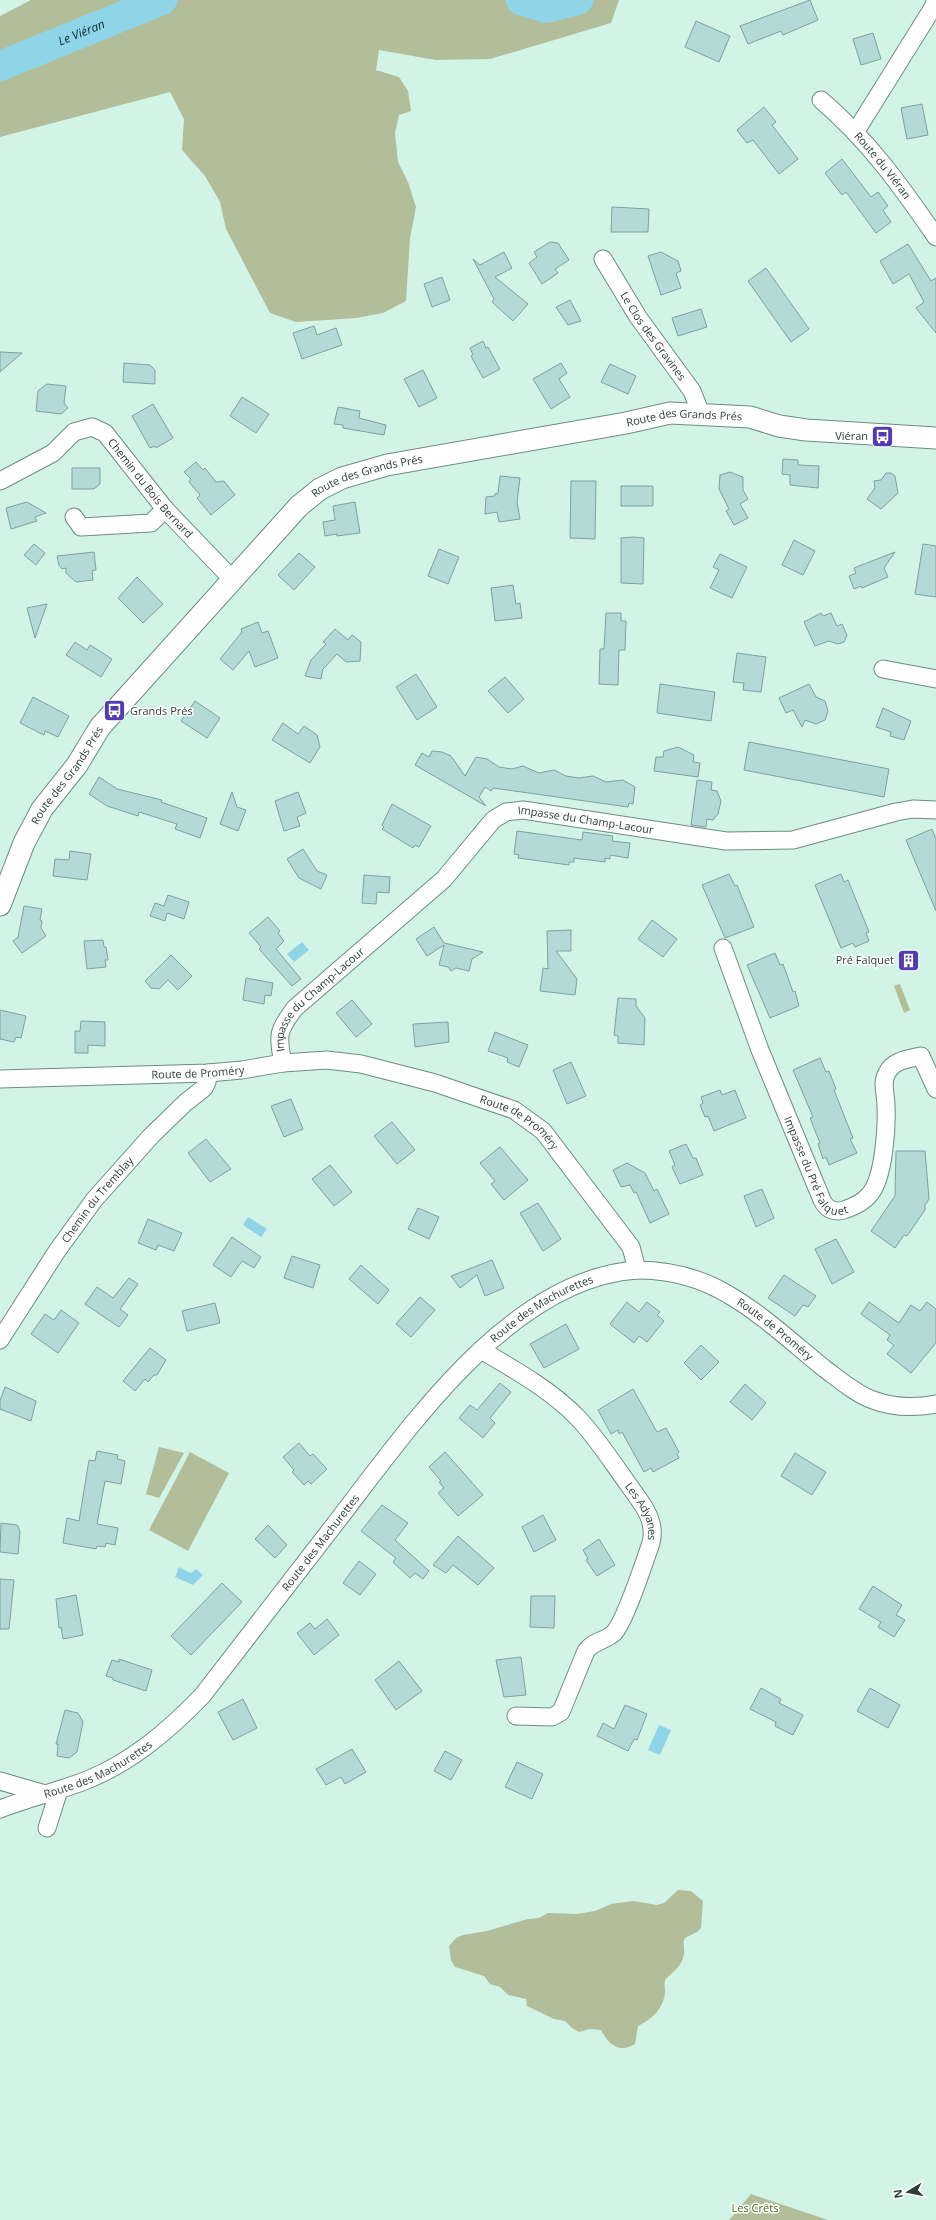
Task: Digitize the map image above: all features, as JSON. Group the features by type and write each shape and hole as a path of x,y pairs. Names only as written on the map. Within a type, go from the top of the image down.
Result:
{"street":[{"path":"856,131 932,10 936,0"},
{"name":"Route du Viéran","path":"821,100 856,131 876,155 936,237"},
{"name":"Le Clos des Gravines","path":"602,259 638,317 692,391 701,414"},
{"name":"Route des Grands Prés","path":"0,905 21,849 42,809 77,765 100,727 232,579 307,498 342,478 386,465 626,423 670,413 750,417 779,426 806,430 936,438"},
{"name":"Chemin du Bois Bernard","path":"0,481 53,453 74,432 92,427 104,433 165,509 232,579"},
{"path":"74,517 81,527 151,523 165,509"},
{"path":"883,669 936,679"},
{"name":"Impasse du Champ-Lacour","path":"283,1063 279,1044 281,1027 295,1008 444,879 488,826 506,812 523,810 726,841 755,842 793,840 896,812 914,809 936,810"},
{"name":"Impasse du Pré Falquet","path":"723,948 760,1050 822,1200 828,1208 838,1211 855,1206 870,1194 876,1184 882,1158 886,1113 884,1079 892,1066 897,1062 921,1056 936,1089"},
{"name":"Route de Proméry","path":"0,1079 208,1072 242,1070 283,1063 327,1060 361,1064 435,1083 514,1110 543,1131 565,1159 632,1247 637,1270 677,1274 691,1278 729,1295 841,1380 873,1400 903,1406 918,1407 936,1404"},
{"name":"Chemin du Tremblay","path":"0,1340 57,1251 94,1200 151,1136 184,1103 204,1088 207,1082 208,1072"},
{"name":"Route des Machurettes","path":"0,1809 52,1792 102,1773 131,1758 186,1712 220,1673 417,1420 481,1350 517,1319 572,1286 603,1274 637,1270"},
{"name":"Les Adyanes","path":"481,1350 523,1375 577,1417 637,1498 651,1519 654,1531 651,1543 621,1622 614,1632 608,1637 590,1645 586,1651 561,1712 552,1717 516,1716"},
{"path":"0,1782 52,1792 47,1828"}],"green space":[{"path":"31,0 619,0 611,23 490,59 436,60 379,50 376,70 399,77 408,91 411,111 399,115 395,133 398,162 408,182 416,207 410,238 406,301 383,313 356,318 296,322 270,313 226,229 220,202 205,176 182,150 184,119 170,92 0,137 0,16"},
{"path":"900,984 910,1010 904,1013 894,986"},
{"path":"159,1447 184,1453 159,1498 146,1494"},
{"path":"190,1452 229,1473 188,1551 149,1530"},
{"path":"678,1890 691,1891 703,1901 701,1928 697,1932 685,1938 683,1958 677,1968 665,1980 665,1993 662,2004 652,2017 638,2026 635,2044 629,2047 619,2048 615,2046 607,2040 601,2030 590,2029 579,2032 565,2021 554,2019 527,2006 526,1999 508,1995 500,1987 490,1984 484,1976 455,1967 451,1960 449,1946 456,1938 463,1935 487,1931 528,1919 539,1918 548,1913 577,1914 595,1911 611,1904 633,1901 657,1905 664,1903"},
{"name":"Les Crêts","path":"751,2194 828,2220 729,2220"}],"water":[{"path":"302,942 309,950 294,962 287,954"},
{"path":"248,1217 267,1229 261,1237 243,1225"},
{"path":"179,1567 191,1573 196,1569 203,1575 193,1585 175,1577"},
{"path":"659,1725 671,1730 660,1755 648,1750"}],"building":[{"path":"810,0 818,20 783,35 781,31 748,44 740,26"},
{"path":"696,21 730,36 719,62 685,47"},
{"path":"873,33 881,59 861,65 853,39"},
{"path":"922,104 928,135 907,139 901,108"},
{"path":"764,107 776,122 772,125 798,159 779,174 753,140 747,143 737,130"},
{"path":"842,159 871,197 878,192 888,206 883,210 891,222 876,233 846,192 842,195 825,173"},
{"path":"612,207 649,209 648,232 611,232"},
{"path":"550,242 558,243 569,260 555,269 558,273 542,284 529,263 537,257 534,252"},
{"path":"908,244 931,281 936,278 936,333 916,308 924,302 909,274 893,284 880,261"},
{"path":"504,252 512,268 495,277 528,304 513,321 492,302 494,299 473,259 480,265"},
{"path":"661,252 678,261 681,271 676,273 681,288 661,295 648,256"},
{"path":"766,268 809,329 791,342 748,281"},
{"path":"442,277 450,300 432,307 424,284"},
{"path":"570,300 581,321 568,325 556,307"},
{"path":"701,309 707,327 678,336 672,318"},
{"path":"314,326 317,335 336,328 342,345 302,359 293,333"},
{"path":"483,341 500,369 483,378 471,356 473,355 470,348"},
{"path":"0,352 22,353 0,372"},
{"path":"124,363 150,365 155,370 155,384 123,382"},
{"path":"561,363 567,373 559,379 570,397 551,409 533,379"},
{"path":"610,364 636,376 628,394 601,382"},
{"path":"423,370 437,398 419,407 404,379"},
{"path":"47,384 66,386 64,403 68,408 61,414 36,411 38,391"},
{"path":"242,397 269,414 256,433 230,416"},
{"path":"153,404 173,438 156,448 155,446 150,448 132,416"},
{"path":"338,407 360,411 359,418 386,425 384,435 343,428 343,425 334,424"},
{"path":"783,459 798,460 798,465 819,466 818,488 790,485 790,475 782,474"},
{"path":"196,462 203,470 205,468 216,482 224,481 235,495 211,515 197,498 200,495 189,482 191,479 184,472"},
{"path":"72,468 100,468 100,484 94,489 72,489"},
{"path":"730,472 743,477 743,490 748,499 740,504 748,518 734,525 726,511 729,509 719,489 720,475"},
{"path":"886,473 891,473 895,476 898,493 881,509 867,499 875,488 874,481 881,480"},
{"path":"500,476 520,478 517,502 520,519 499,522 497,512 485,514 486,497 495,496 495,494 498,493"},
{"path":"571,481 596,481 595,539 570,538"},
{"path":"621,486 653,486 653,506 621,506"},
{"path":"27,502 46,513 35,517 37,521 11,529 6,508"},
{"path":"355,502 360,533 325,536 323,522 335,520 333,506"},
{"path":"621,538 644,538 643,584 621,583"},
{"path":"794,540 815,551 803,575 782,565"},
{"path":"34,544 45,553 36,565 24,555"},
{"path":"923,544 936,546 936,597 915,594"},
{"path":"439,549 459,557 448,584 428,576"},
{"path":"94,552 96,570 92,571 93,580 76,582 66,573 66,568 62,569 59,565 57,556"},
{"path":"895,552 884,568 888,577 862,588 861,586 854,589 849,576 856,573 854,568"},
{"path":"299,553 315,567 294,590 278,575"},
{"path":"720,554 747,567 732,598 710,588 719,570 713,567"},
{"path":"137,577 163,604 143,623 118,598"},
{"path":"513,585 516,604 520,603 522,618 495,621 491,588"},
{"path":"47,604 35,638 27,608"},
{"path":"606,613 621,613 621,621 626,621 625,650 619,650 618,685 599,684 600,649 604,649"},
{"path":"821,613 823,616 831,613 837,626 842,624 847,635 844,642 838,644 829,641 815,646 804,622"},
{"path":"258,622 262,633 268,631 278,658 255,667 249,651 233,670 220,659 242,632 241,629"},
{"path":"335,629 348,640 352,635 361,642 360,661 346,662 337,654 323,669 321,679 305,676 311,660 326,644 323,642"},
{"path":"75,642 87,650 90,645 112,659 101,677 66,655"},
{"path":"737,653 766,657 761,692 743,690 744,683 733,682"},
{"path":"416,674 437,707 417,720 396,687"},
{"path":"505,677 524,699 508,713 488,691"},
{"path":"660,684 715,692 711,721 657,713"},
{"path":"809,684 816,697 825,701 828,711 825,720 816,724 805,720 802,727 793,710 786,713 779,698"},
{"path":"33,697 69,716 58,737 45,731 44,735 20,723"},
{"path":"195,701 220,718 207,738 181,721"},
{"path":"883,708 911,721 904,740 890,736 891,732 876,727"},
{"path":"283,723 298,734 304,726 317,735 320,747 310,763 272,740"},
{"path":"749,742 889,769 884,797 744,770"},
{"path":"678,747 694,755 693,762 700,763 698,777 654,771 656,757 663,757 664,751"},
{"path":"432,751 442,752 451,756 465,776 476,757 487,759 499,767 512,769 523,766 539,773 554,770 566,776 579,778 593,776 606,782 623,780 635,787 633,804 629,803 628,807 493,788 491,791 485,787 479,797 486,806 415,765 422,753 429,757"},
{"path":"99,777 117,789 162,800 161,802 207,818 200,838 175,829 177,824 139,812 138,816 107,806 89,794"},
{"path":"697,780 712,782 711,790 717,791 721,801 718,814 713,820 707,819 706,827 691,825"},
{"path":"232,792 237,807 246,810 238,831 220,824"},
{"path":"298,792 306,813 297,817 300,826 284,831 275,801"},
{"path":"392,804 431,826 419,847 415,845 413,848 382,829 384,827 382,825"},
{"path":"932,829 936,839 936,911 906,840"},
{"path":"517,831 582,840 583,832 613,836 612,841 630,843 628,858 610,855 610,859 605,858 605,862 574,858 574,862 569,862 569,865 518,858 519,855 514,854"},
{"path":"303,849 317,871 327,875 321,889 299,878 287,859"},
{"path":"70,851 91,854 87,880 53,876 55,859 69,860"},
{"path":"729,874 735,886 737,885 754,927 725,938 702,885"},
{"path":"841,874 844,882 848,880 869,932 866,933 869,941 855,947 853,943 841,948 815,885"},
{"path":"364,875 390,877 389,893 377,892 376,904 362,903"},
{"path":"168,895 189,902 184,919 167,913 165,921 150,916 155,903 164,906"},
{"path":"24,906 42,909 40,920 42,921 41,928 46,936 22,953 13,941 18,937"},
{"path":"268,917 280,931 278,933 284,941 276,949 301,979 292,986 259,949 261,947 249,933"},
{"path":"652,920 677,939 663,957 638,939"},
{"path":"434,927 444,943 483,952 472,959 469,971 456,968 451,971 448,967 439,965 444,945 427,956 416,939"},
{"path":"571,930 571,951 556,951 577,979 575,995 540,991 543,968 548,969 547,931"},
{"path":"103,940 104,947 106,947 108,960 105,960 106,967 87,969 84,941"},
{"path":"775,953 780,965 783,964 793,992 795,991 799,1006 770,1018 747,965"},
{"path":"171,955 192,976 178,990 168,980 159,989 151,988 145,981"},
{"path":"246,978 273,983 271,996 265,995 264,1004 243,1000"},
{"path":"618,998 636,999 636,1006 645,1018 644,1045 618,1043 618,1036 614,1035"},
{"path":"352,1000 372,1024 356,1037 336,1013"},
{"path":"0,1010 26,1016 21,1038 16,1037 14,1042 0,1039"},
{"path":"81,1021 105,1022 105,1046 88,1045 88,1053 75,1053 75,1031 80,1031"},
{"path":"448,1022 449,1042 415,1047 413,1024"},
{"path":"495,1032 528,1045 519,1067 507,1062 508,1058 488,1051"},
{"path":"820,1058 826,1072 829,1071 836,1089 834,1090 853,1138 850,1139 857,1153 829,1165 826,1157 823,1159 818,1144 820,1143 810,1118 813,1117 793,1070"},
{"path":"571,1062 586,1096 567,1104 553,1070"},
{"path":"720,1090 722,1095 735,1090 746,1118 714,1131 708,1116 705,1117 700,1105 703,1103 701,1097"},
{"path":"291,1099 303,1129 284,1137 271,1106"},
{"path":"392,1122 415,1150 397,1164 374,1136"},
{"path":"206,1139 231,1169 210,1182 188,1153"},
{"path":"686,1144 693,1158 696,1158 703,1175 680,1184 672,1167 675,1165 669,1151"},
{"path":"500,1147 528,1180 504,1200 491,1184 495,1181 480,1163"},
{"path":"896,1151 925,1151 929,1199 925,1205 925,1210 907,1236 904,1235 895,1248 871,1231 895,1196"},
{"path":"627,1163 645,1173 654,1191 657,1189 669,1214 650,1223 636,1192 634,1193 630,1185 621,1187 613,1170"},
{"path":"330,1165 352,1192 334,1206 312,1179"},
{"path":"762,1189 774,1218 756,1227 744,1196"},
{"path":"538,1203 561,1239 543,1251 520,1213"},
{"path":"418,1208 439,1217 429,1239 408,1229"},
{"path":"148,1219 182,1233 174,1251 158,1245 156,1250 138,1243"},
{"path":"232,1237 261,1257 254,1268 242,1261 231,1277 213,1265"},
{"path":"836,1239 854,1272 832,1284 815,1249"},
{"path":"292,1256 320,1265 313,1288 284,1278"},
{"path":"492,1260 504,1288 485,1296 477,1275 460,1288 451,1276"},
{"path":"361,1265 389,1290 378,1304 349,1279"},
{"path":"784,1275 816,1296 808,1307 803,1305 795,1316 768,1298"},
{"path":"129,1278 138,1284 120,1309 128,1315 119,1327 85,1304 97,1287 113,1298"},
{"path":"420,1297 435,1310 411,1337 396,1324"},
{"path":"627,1302 639,1312 647,1302 660,1312 657,1315 664,1321 647,1342 639,1336 634,1343 610,1324"},
{"path":"869,1302 899,1323 911,1305 920,1311 927,1302 936,1309 936,1343 911,1373 887,1354 894,1345 887,1340 890,1335 861,1314"},
{"path":"215,1303 220,1323 187,1331 182,1311"},
{"path":"61,1310 79,1323 58,1353 31,1334 45,1314 54,1320"},
{"path":"566,1324 579,1349 544,1368 530,1344"},
{"path":"701,1345 719,1362 701,1380 684,1363"},
{"path":"150,1348 166,1360 157,1375 154,1375 148,1382 145,1379 135,1391 123,1381"},
{"path":"500,1383 511,1392 490,1418 495,1423 483,1438 459,1418 470,1405 477,1410"},
{"path":"745,1384 766,1403 752,1420 730,1402"},
{"path":"5,1387 36,1401 31,1421 0,1409 0,1401"},
{"path":"633,1389 657,1432 666,1428 679,1452 677,1454 679,1458 653,1472 651,1468 644,1472 622,1432 619,1434 618,1430 611,1434 598,1410"},
{"path":"299,1443 310,1456 313,1454 327,1469 311,1484 308,1481 304,1485 292,1472 294,1470 283,1457"},
{"path":"97,1451 118,1455 117,1459 125,1461 121,1484 105,1481 97,1524 118,1528 115,1545 106,1543 105,1547 97,1546 96,1549 63,1543 67,1518 79,1521 89,1460 95,1461"},
{"path":"445,1452 483,1495 458,1516 438,1493 444,1488 439,1482 441,1481 429,1467"},
{"path":"795,1453 826,1472 812,1495 781,1476"},
{"path":"382,1505 408,1523 395,1540 429,1571 423,1579 415,1573 410,1578 393,1562 396,1558 361,1531"},
{"path":"543,1515 556,1540 534,1552 522,1527"},
{"path":"1,1523 17,1525 20,1531 18,1554 0,1552"},
{"path":"268,1525 287,1545 275,1558 255,1539"},
{"path":"458,1536 494,1568 478,1585 453,1565 446,1573 433,1565"},
{"path":"599,1539 615,1565 597,1576 586,1560 588,1559 583,1550"},
{"path":"359,1561 376,1574 360,1595 343,1583"},
{"path":"0,1579 14,1580 9,1629 0,1629"},
{"path":"222,1583 242,1602 191,1655 171,1636"},
{"path":"873,1586 902,1605 896,1615 905,1620 894,1637 878,1627 881,1622 859,1609"},
{"path":"76,1595 83,1635 63,1639 61,1627 59,1628 56,1599"},
{"path":"531,1596 555,1596 554,1628 530,1627"},
{"path":"327,1619 339,1635 314,1655 297,1633 310,1623 315,1629"},
{"path":"521,1657 526,1695 504,1697 496,1660"},
{"path":"119,1659 152,1670 146,1691 113,1680 113,1678 106,1676 112,1660 119,1662"},
{"path":"399,1661 422,1691 396,1710 375,1680"},
{"path":"761,1688 781,1699 779,1703 803,1715 793,1735 775,1726 776,1722 750,1709"},
{"path":"870,1688 900,1705 888,1728 857,1711"},
{"path":"243,1699 257,1728 233,1740 218,1712"},
{"path":"625,1705 647,1714 637,1740 634,1739 628,1751 597,1736 603,1723 614,1729"},
{"path":"65,1710 78,1713 83,1722 77,1752 69,1758 57,1756 58,1744 56,1744"},
{"path":"352,1749 366,1772 345,1784 341,1777 326,1785 316,1769"},
{"path":"445,1751 462,1760 451,1780 434,1771"},
{"path":"517,1762 543,1774 532,1799 505,1787"}],"waterway":[{"name":"Le Viéran","path":"0,66 162,0"},
{"name":"Le Viéran","path":"521,0 546,8 578,0"}],"place":[{"name":"Viéran","path":"883,436"},
{"name":"Grands Prés","path":"115,711"},
{"name":"Pré Falquet","path":"909,960"}]}
